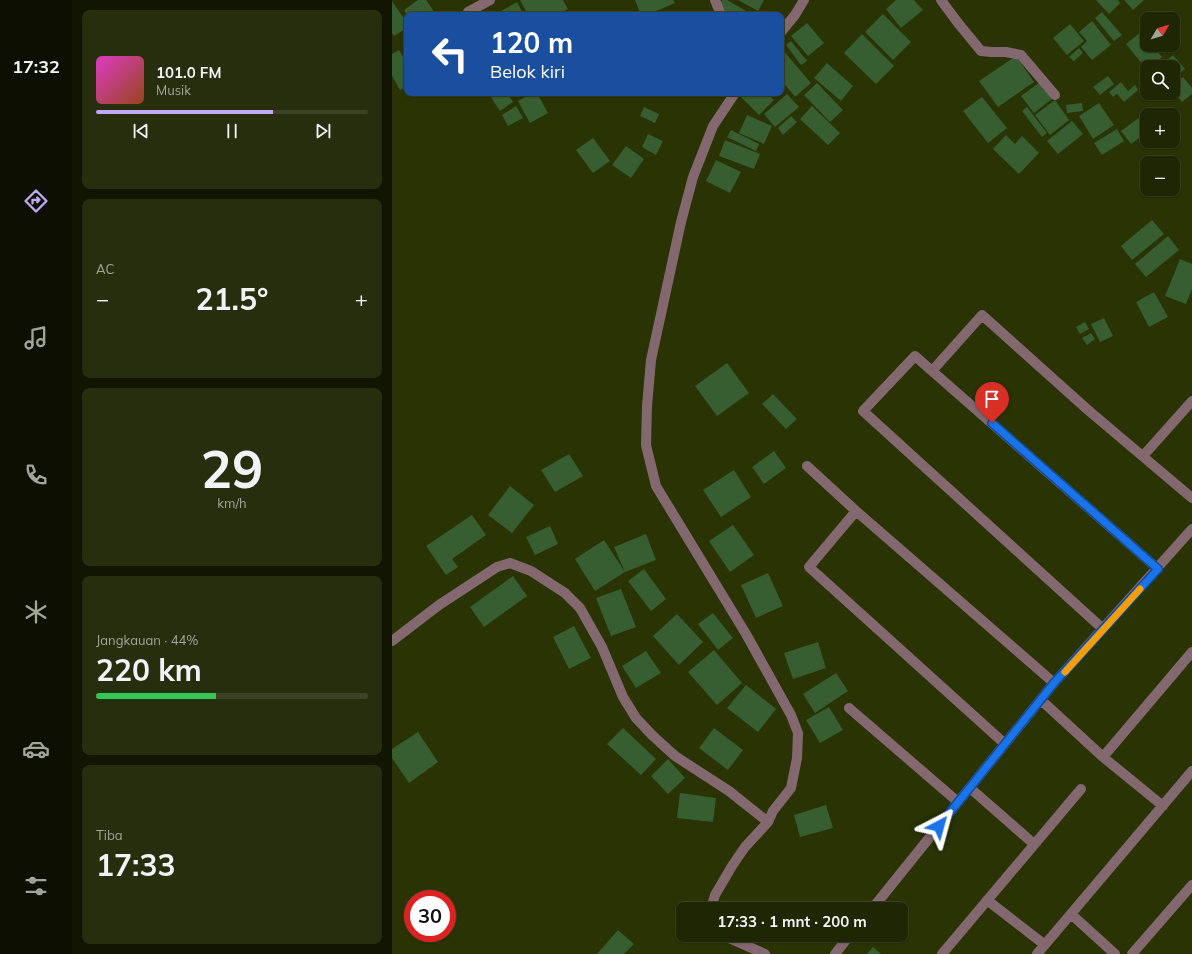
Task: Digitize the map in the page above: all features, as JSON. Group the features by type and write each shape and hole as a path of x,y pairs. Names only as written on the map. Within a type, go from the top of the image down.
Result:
{"street":[{"path":"468,12 490,0"},
{"path":"714,0 720,12"},
{"path":"784,28 795,15 804,0"},
{"path":"941,0 958,24 981,50 1021,55 1055,95"},
{"path":"713,902 715,895 745,847 768,822 773,811 791,788 797,758 798,733 791,715 746,634 656,486 646,445 647,406 651,360 681,222 693,177 713,126 733,96"},
{"path":"932,371 982,315 1088,410 1192,498"},
{"path":"1103,629 863,411 915,356 1158,569"},
{"path":"1142,456 1192,401"},
{"path":"807,466 856,511 1054,683"},
{"path":"856,511 809,567 1005,744"},
{"path":"878,902 1054,683 1158,569 1192,529"},
{"path":"392,641 439,605 497,567 510,563 531,571 565,593 580,608 602,647 623,697 636,718 652,735 675,756 729,791 768,822"},
{"path":"1103,757 1192,652"},
{"path":"1041,700 1103,757 1163,806"},
{"path":"849,708 958,802"},
{"path":"1037,954 1192,771"},
{"path":"970,788 1034,844"},
{"path":"942,954 1081,789"},
{"path":"1132,954 1192,885"},
{"path":"987,900 1045,945"},
{"path":"1071,914 1115,954"},
{"path":"739,942 764,954"},
{"path":"835,954 844,942"}],"building":[{"path":"418,0 426,0 434,12 405,12 404,10"},
{"path":"520,0 563,0 568,9 562,12 526,12"},
{"path":"635,0 673,0 675,3 654,12 640,12"},
{"path":"722,0 727,0 748,12 726,12 718,7"},
{"path":"738,0 764,0 758,11"},
{"path":"896,0 914,0 923,10 901,28 886,9"},
{"path":"1096,0 1118,0 1120,3 1109,14"},
{"path":"1124,0 1144,0 1133,10"},
{"path":"392,1 404,19 404,30 394,36 392,33"},
{"path":"517,2 522,12 499,12"},
{"path":"1102,12 1122,35 1114,41 1095,18"},
{"path":"883,14 911,42 893,60 865,32"},
{"path":"1092,21 1111,45 1092,60 1081,47 1087,41 1079,32"},
{"path":"807,23 824,43 808,56 791,36"},
{"path":"1070,24 1084,41 1067,55 1053,38"},
{"path":"1140,33 1140,52 1158,52 1162,57 1158,60 1140,60 1140,61 1126,44"},
{"path":"862,34 894,66 876,84 844,53"},
{"path":"791,41 807,61 801,65 786,45"},
{"path":"1079,48 1083,53 1074,61 1069,57"},
{"path":"399,50 404,59 404,88 400,90 392,76 392,54"},
{"path":"784,51 811,83 795,97 784,84"},
{"path":"1173,55 1177,60 1167,60"},
{"path":"1016,56 1034,82 998,107 979,81"},
{"path":"827,63 853,86 841,101 814,78"},
{"path":"1180,63 1185,69 1180,73"},
{"path":"1108,76 1114,84 1100,95 1093,87"},
{"path":"1183,77 1192,88 1192,94 1182,102 1180,100 1180,79"},
{"path":"1040,82 1053,98 1034,113 1021,96"},
{"path":"1121,82 1128,91 1135,85 1138,90 1124,102 1117,94 1113,97 1109,92"},
{"path":"817,83 843,110 830,122 804,95"},
{"path":"787,94 799,107 775,127 764,114"},
{"path":"490,96 509,96 513,102 500,111"},
{"path":"527,96 539,96 548,113 530,123 518,101"},
{"path":"770,96 774,100 759,115 741,97"},
{"path":"982,97 1007,128 988,143 963,111"},
{"path":"1055,100 1069,120 1050,135 1035,115"},
{"path":"1082,103 1083,111 1067,113 1066,105"},
{"path":"1099,103 1114,125 1093,139 1079,116"},
{"path":"516,106 523,118 508,126 502,115"},
{"path":"812,106 840,133 828,145 800,119"},
{"path":"644,107 659,114 655,123 640,116"},
{"path":"1027,107 1047,133 1042,137 1022,111"},
{"path":"747,115 772,126 764,144 739,133"},
{"path":"791,116 797,122 783,135 778,128"},
{"path":"1140,117 1140,137 1131,144 1121,131"},
{"path":"1072,121 1083,134 1058,154 1047,141"},
{"path":"1117,129 1124,141 1102,155 1094,143"},
{"path":"731,130 759,144 756,151 727,137"},
{"path":"648,134 663,141 656,155 642,147"},
{"path":"1006,135 1015,144 1022,136 1039,153 1019,174 993,149"},
{"path":"593,138 610,161 593,173 576,150"},
{"path":"725,140 760,154 754,169 719,156"},
{"path":"626,146 644,159 631,178 612,165"},
{"path":"716,160 741,172 730,193 706,181"},
{"path":"1152,220 1164,234 1132,260 1121,246"},
{"path":"1168,236 1179,250 1146,277 1135,264"},
{"path":"1180,259 1192,264 1192,289 1186,304 1165,296"},
{"path":"1154,292 1168,317 1149,327 1136,302"},
{"path":"1104,318 1113,336 1100,342 1091,324"},
{"path":"1085,322 1089,329 1080,334 1076,327"},
{"path":"1091,333 1095,339 1087,345 1082,338"},
{"path":"727,363 749,393 717,416 695,386"},
{"path":"773,394 797,419 786,429 762,404"},
{"path":"774,451 786,468 764,484 752,467"},
{"path":"569,454 583,476 555,492 541,470"},
{"path":"734,470 751,497 721,517 703,490"},
{"path":"510,486 534,505 512,533 488,515"},
{"path":"472,515 486,535 452,559 458,567 446,575 426,546"},
{"path":"733,525 754,555 730,572 709,541"},
{"path":"550,526 558,544 535,555 526,537"},
{"path":"646,534 656,560 625,572 614,547"},
{"path":"604,540 625,572 595,591 575,559"},
{"path":"644,569 666,599 651,611 628,581"},
{"path":"768,573 783,606 756,618 741,585"},
{"path":"513,576 527,596 484,627 470,607"},
{"path":"621,589 636,627 611,636 596,598"},
{"path":"713,613 733,638 718,650 698,624"},
{"path":"677,614 703,642 679,665 653,636"},
{"path":"574,626 591,658 569,669 553,637"},
{"path":"818,642 826,668 793,679 784,653"},
{"path":"714,650 742,683 717,705 688,672"},
{"path":"646,651 661,673 636,688 622,666"},
{"path":"836,673 848,691 815,713 803,694"},
{"path":"746,685 776,709 758,732 727,708"},
{"path":"829,707 843,730 820,743 806,720"},
{"path":"623,728 656,759 641,775 607,744"},
{"path":"714,728 743,750 728,770 699,748"},
{"path":"418,732 438,762 409,783 392,758 392,749"},
{"path":"668,759 685,778 668,794 651,776"},
{"path":"680,793 716,798 713,822 677,818"},
{"path":"826,805 833,828 800,837 794,815"},
{"path":"618,930 634,944 624,954 597,954"},
{"path":"873,947 881,954 867,954"}],"slow traffic":[{"path":"1065,672 1140,589"}],"route":[{"path":"939,826 1054,683 1158,569 992,423"}]}
